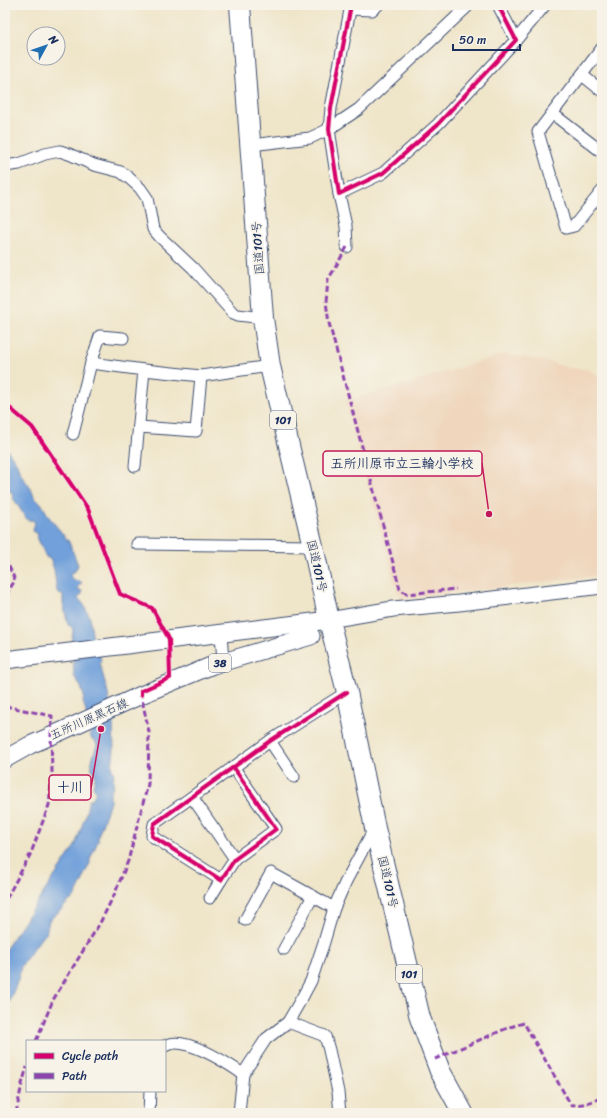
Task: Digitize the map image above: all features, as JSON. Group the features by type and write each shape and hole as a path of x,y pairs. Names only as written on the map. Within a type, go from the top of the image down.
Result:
{"highway":[{"name":"国道101号","path":"240,5 263,318 270,366 347,692 375,828 420,1018 440,1071 463,1113"}],"main road":[{"path":"5,660 329,620"},
{"name":"五所川原黒石線","path":"5,759 30,745 132,699 213,665 311,636"}],"street":[{"path":"346,247 346,226 339,194 329,129 331,108 351,7 372,10 378,5"},
{"path":"251,145 310,138 329,129 359,108 469,5"},
{"path":"498,5 516,40"},
{"path":"339,194 383,173 438,124 516,40 545,5"},
{"path":"602,48 538,132 566,228 574,226 602,191"},
{"path":"582,75 602,91"},
{"path":"553,114 602,152"},
{"path":"5,166 19,164 45,154 60,151 94,165 121,172 140,188 147,198 154,229 160,238 193,268 233,313 263,318"},
{"path":"73,434 91,363 100,336 123,338"},
{"path":"91,363 201,376 270,366"},
{"path":"134,466 144,370"},
{"path":"138,427 196,431 201,376"},
{"path":"137,544 313,546"},
{"path":"329,620 393,609 459,603 602,586"},
{"path":"221,633 223,662"},
{"path":"222,880 152,836 154,824 270,741 347,692"},
{"path":"270,741 294,777"},
{"path":"210,898 235,859 276,829 234,768"},
{"path":"192,797 235,859"},
{"path":"239,1113 243,1074 266,1039 288,1022 303,996 311,981 334,908 346,881 375,828"},
{"path":"245,920 271,873 334,908"},
{"path":"284,949 313,896"},
{"path":"288,1022 325,1036 338,1092 340,1113"},
{"path":"166,1045 184,1043 218,1057 243,1074"},
{"path":"149,1113 150,1092"}],"shaded area":[{"path":"504,354 545,361 569,368 587,369 599,377 602,403 599,422 602,453 602,575 402,599 397,591 345,401"}],"water":[{"path":"5,446 17,464 20,473 31,489 35,499 41,503 49,517 69,542 78,565 70,576 73,580 80,581 82,583 78,589 82,591 82,594 78,598 84,605 90,618 93,642 100,656 100,665 107,689 113,722 114,750 112,768 114,774 113,787 110,791 110,802 98,836 98,841 83,880 74,898 49,920 46,934 41,938 21,966 18,980 8,1005 5,1026 5,950 75,846 89,800 93,798 96,792 93,787 95,773 92,769 91,763 97,745 91,738 83,702 84,696 81,687 74,676 71,647 73,630 71,626 68,625 63,603 63,595 59,594 57,591 54,569 50,559 46,557 37,537 38,534 33,531 35,522 26,518 13,498 12,492 10,491 7,493 6,491"}],"marked path":[{"path":"347,247 328,280 326,302 329,323 400,589 407,594 456,589"},
{"path":"5,558 15,580 5,597"},
{"path":"36,1040 53,1000 100,923 115,893 128,861 148,784 149,732 141,695"},
{"path":"5,706 52,716 52,771 49,805 31,853 5,901"},
{"path":"435,1059 510,1027 524,1023 571,1105 584,1104 602,1098"},
{"path":"16,1113 26,1070"}],"cycle path":[{"path":"351,5 331,108 329,129 339,194 383,173 438,124 516,40 498,5"},
{"path":"5,404 32,427 88,509 120,594 152,608 169,639 170,678 141,691 141,695"},
{"path":"234,768 276,829 235,859 221,880 152,836 154,824 270,741 347,692"}],"place":[{"name":"五所川原市立三輪小学校","path":"489,514"},
{"name":"十川","path":"101,729"}]}
